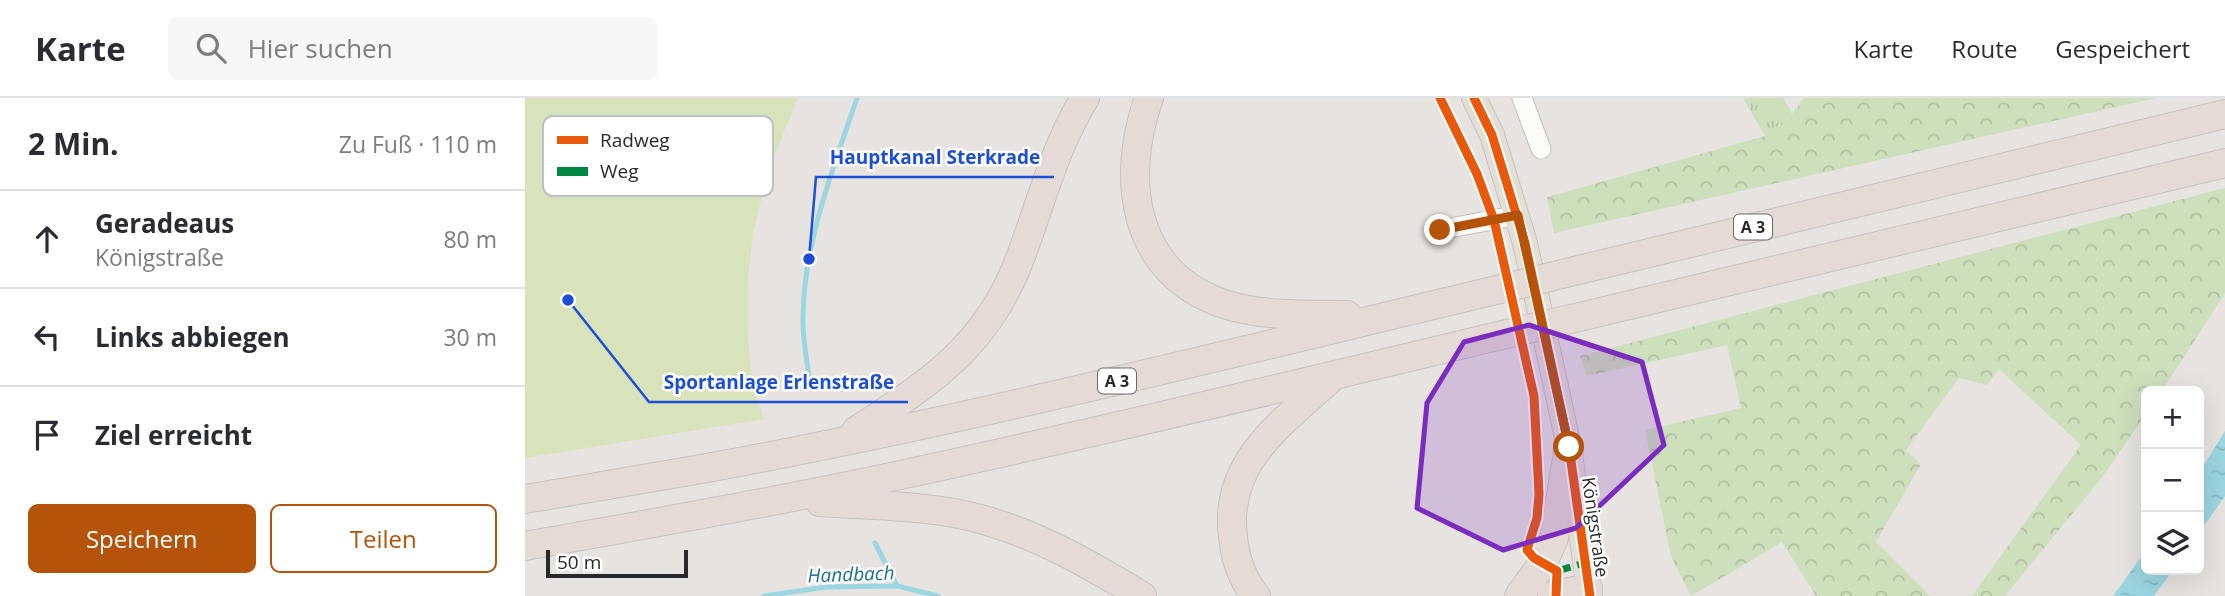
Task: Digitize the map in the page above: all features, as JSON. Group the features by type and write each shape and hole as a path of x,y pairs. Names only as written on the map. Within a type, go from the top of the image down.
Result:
{"highway":[{"path":"842,441 940,374 982,329 1013,274 1055,155 1085,98"},
{"path":"1149,98 1137,143 1135,172 1138,206 1145,234 1171,271 1208,297 1241,308 1282,314 1392,315"},
{"name":"A 3","path":"525,499 734,463 1119,380 2225,114"},
{"path":"525,546 782,499 1122,426 2225,163"},
{"path":"1256,596 1240,569 1234,551 1231,520 1236,487 1245,464 1259,445 1335,375"},
{"path":"1519,596 1543,563 1554,538 1569,447"},
{"path":"782,499 919,508 984,520 1031,536 1142,596"},
{"path":"1552,596 1589,592"}],"main road":[{"name":"Königstraße","path":"1474,98 1492,135 1518,215 1569,447 1589,592"}],"lane":[{"path":"1522,98 1541,149"},
{"path":"1440,230 1518,215"}],"highlighted area":[{"path":"1529,325 1642,362 1664,445 1576,528 1503,550 1417,508 1427,403 1464,342"}],"green space":[{"path":"525,98 798,98 773,162 773,116 543,116 543,196 762,196 751,250 747,314 753,383 764,419 525,458"},
{"path":"1743,98 1783,98 1792,114 1765,136"},
{"path":"1804,98 2156,98 1554,233 1547,197 1765,136 1792,114"},
{"path":"2225,188 2225,293 2165,386 2141,386 2141,421 2103,476 2005,596 1972,596 2081,445 1999,369 1987,385 1959,378 1906,450 1921,464 1876,542 1930,596 1816,596 1782,542 1691,596 1671,556 1645,430 1741,408 1727,345 1587,376 1580,356"}],"water":[{"path":"2225,431 2225,496 2204,526 2204,512 2204,465"},
{"path":"2141,557 2141,575 2169,575 2154,596 2113,596"}],"waterway":[{"path":"809,377 803,323 808,266 829,180 857,98"},
{"path":"875,543 897,586"},
{"name":"Handbach","path":"764,596 827,587 897,586 938,596"}],"marked path":[{"path":"1557,571 1585,563"}],"cycle path":[{"path":"1440,98 1477,174 1494,220 1534,396 1539,494 1537,518 1527,550 1534,558 1557,571 1556,596"},
{"path":"1474,98 1492,135 1525,243 1569,447 1590,596"}],"place":[{"name":"Hauptkanal Sterkrade","path":"809,259"},
{"name":"Sportanlage Erlenstraße","path":"568,300"}],"route":[{"path":"1440,230 1518,215 1569,447"}]}
